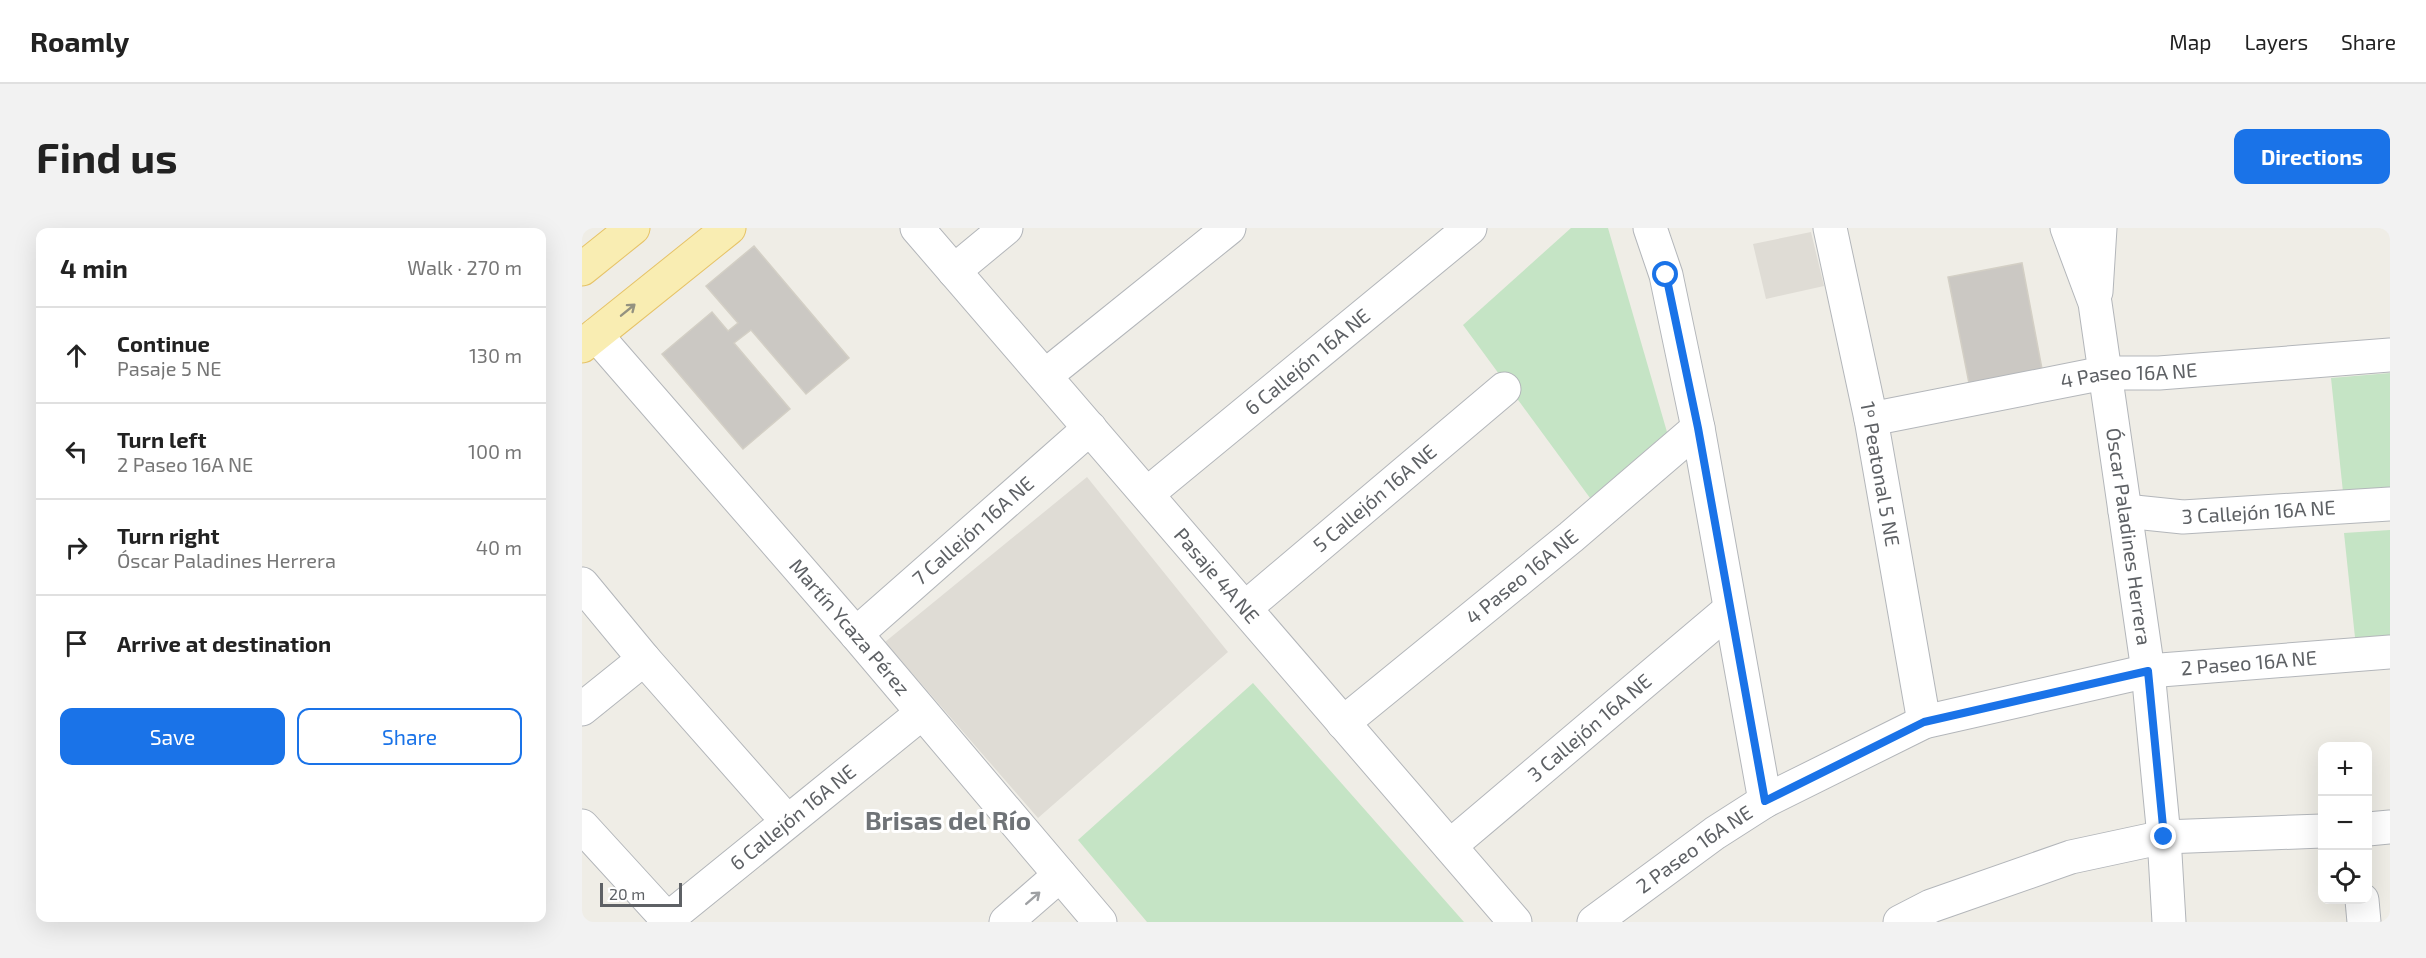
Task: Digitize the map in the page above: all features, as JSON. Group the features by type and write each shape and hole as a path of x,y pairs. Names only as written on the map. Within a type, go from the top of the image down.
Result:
{"main road":[{"path":"582,269 633,228"},
{"path":"589,341 729,228"}],"street":[{"name":"Pasaje 4A NE","path":"917,228 1515,922"},
{"path":"954,271 1006,228"},
{"path":"1045,376 1229,228"},
{"name":"6 Callejón 16A NE","path":"1147,494 1470,228"},
{"path":"1650,228 1666,275 1698,428 1765,801"},
{"name":"1º Peatonal 5 NE","path":"1830,228 1871,419 1924,722"},
{"name":"Óscar Paladines Herrera","path":"2067,228 2095,303 2148,671 2164,837 2169,922"},
{"path":"2095,303 2100,228"},
{"name":"Martín Ycaza Pérez","path":"589,341 856,634 1100,922"},
{"name":"4 Paseo 16A NE","path":"1871,419 2104,373 2160,373 2390,355"},
{"name":"5 Callejón 16A NE","path":"1245,608 1504,389"},
{"name":"4 Paseo 16A NE","path":"1343,723 1571,537 1698,428"},
{"name":"7 Callejón 16A NE","path":"856,634 1090,429"},
{"name":"3 Callejón 16A NE","path":"2125,511 2183,517 2390,504"},
{"path":"582,584 644,659 787,821"},
{"name":"3 Callejón 16A NE","path":"1450,846 1729,609"},
{"name":"2 Paseo 16A NE","path":"1594,922 1715,833 1765,801 1924,722 2148,671 2390,652"},
{"path":"582,709 644,659"},
{"name":"6 Callejón 16A NE","path":"665,921 922,713"},
{"path":"582,826 665,921"},
{"path":"2372,829 2390,827"},
{"path":"1900,922 1931,906 2071,857 2164,837 2318,831"},
{"path":"1006,922 1060,875"},
{"path":"2362,904 2364,922"}],"shaded area":[{"path":"1811,232 1824,286 1766,299 1753,244"},
{"path":"1087,477 1228,652 1038,818 885,642"}],"green space":[{"path":"1571,228 1608,228 1667,432 1590,498 1463,325"},
{"path":"2390,373 2390,487 2343,492 2331,378"},
{"path":"2390,530 2390,644 2356,647 2344,533"},
{"path":"1253,683 1464,922 1147,922 1078,840"}],"building":[{"path":"754,246 849,358 806,394 751,330 734,343 790,409 743,449 662,354 712,312 728,331 738,323 706,286"},
{"path":"2022,263 2042,369 1969,383 1948,277"}],"district":[{"name":"Brisas del Río","path":"948,821"}],"route":[{"path":"1666,275 1698,428 1765,801 1924,722 2148,671 2164,837"}]}
